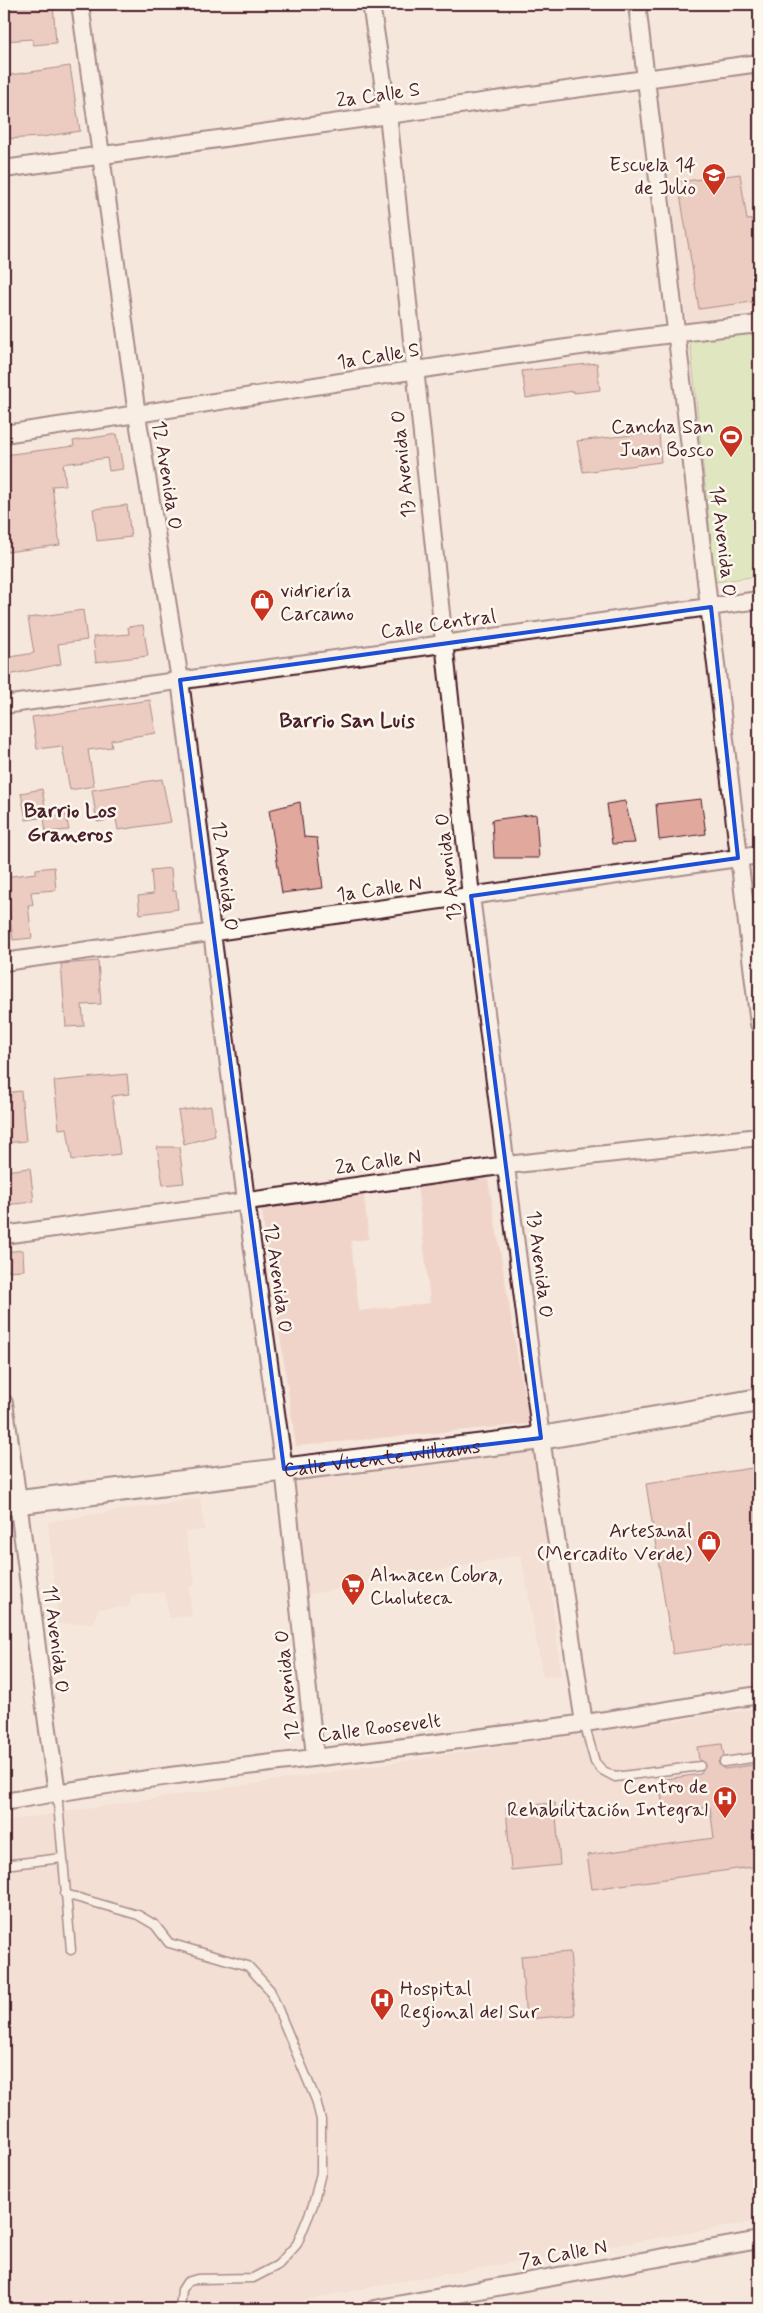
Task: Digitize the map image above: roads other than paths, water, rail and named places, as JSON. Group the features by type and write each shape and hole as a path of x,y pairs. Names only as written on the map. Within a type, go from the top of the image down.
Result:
{"main road":[{"name":"Calle Vicente Williams","path":"12,1503 541,1438 759,1400"}],"street":[{"name":"12 Avenida O","path":"80,4 137,415 180,680 246,1200 284,1470 316,1756"},
{"name":"13 Avenida O","path":"371,4 388,114 471,896 541,1438 584,1723"},
{"name":"14 Avenida O","path":"638,4 759,1024"},
{"name":"2a Calle S","path":"4,169 759,63"},
{"name":"1a Calle S","path":"4,434 414,371 676,333 759,324"},
{"name":"Calle Central","path":"4,705 759,600"},
{"name":"1a Calle N","path":"4,962 759,855"},
{"name":"2a Calle N","path":"4,1235 507,1165 759,1137"},
{"name":"11 Avenida O","path":"4,1403 12,1503 57,1792"},
{"name":"Calle Roosevelt","path":"4,1802 57,1792 316,1756 584,1723 759,1695"},
{"name":"7a Calle N","path":"374,2309 398,2307 759,2240"}],"lane":[{"path":"584,1723 595,1762 602,1770 615,1776 700,1766"},
{"path":"724,1762 759,1757"},
{"path":"57,1792 71,1950"},
{"path":"4,1865 62,1858"},
{"path":"65,1894 138,1915 155,1925 169,1943 248,1966 270,1990 316,2100 321,2120 320,2173 313,2204 297,2244 278,2265 253,2278 197,2279 187,2282 182,2290 180,2309"}],"place":[{"name":"Escuela 14 de Julio","path":"714,196"},
{"name":"Cancha San Juan Bosco","path":"731,458"},
{"name":"vidriería Carcamo","path":"262,622"},
{"name":"Artesanal (Mercadito Verde)","path":"709,1563"},
{"name":"Almacen Cobra, Choluteca","path":"353,1606"},
{"name":"Centro de Rehabilitación Integral","path":"725,1819"},
{"name":"Hospital Regional del Sur","path":"382,2021"}],"district":[{"name":"Barrio San Luis","path":"347,720"},
{"name":"Barrio Los Graneros","path":"70,822"}]}
